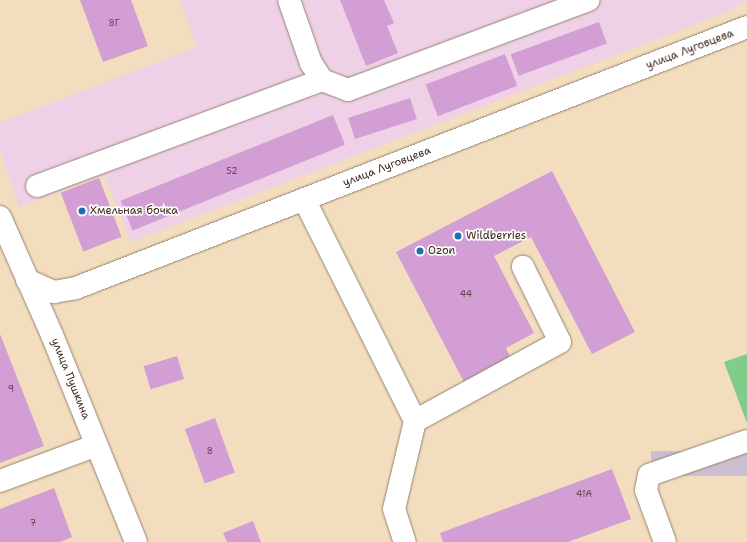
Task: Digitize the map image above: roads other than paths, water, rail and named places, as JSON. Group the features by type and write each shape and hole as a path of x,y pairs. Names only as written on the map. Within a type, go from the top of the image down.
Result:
{"street":[{"path":"289,0 311,63 322,80 348,90 589,0"},
{"name":"улица Луговцева","path":"27,280 54,292 76,288 747,27"},
{"path":"37,186 322,80"},
{"path":"304,199 415,421 394,509 405,542"},
{"name":"улица Пушкина","path":"0,217 4,241 27,280 97,445 136,542"},
{"path":"415,421 560,342 523,267"},
{"path":"665,542 646,490 649,475 747,441"},
{"path":"0,481 97,445"}],"place":[{"name":"Хмельная бочка","path":"82,211"},
{"name":"Wildberries","path":"458,236"},
{"name":"Ozon","path":"420,251"}]}
